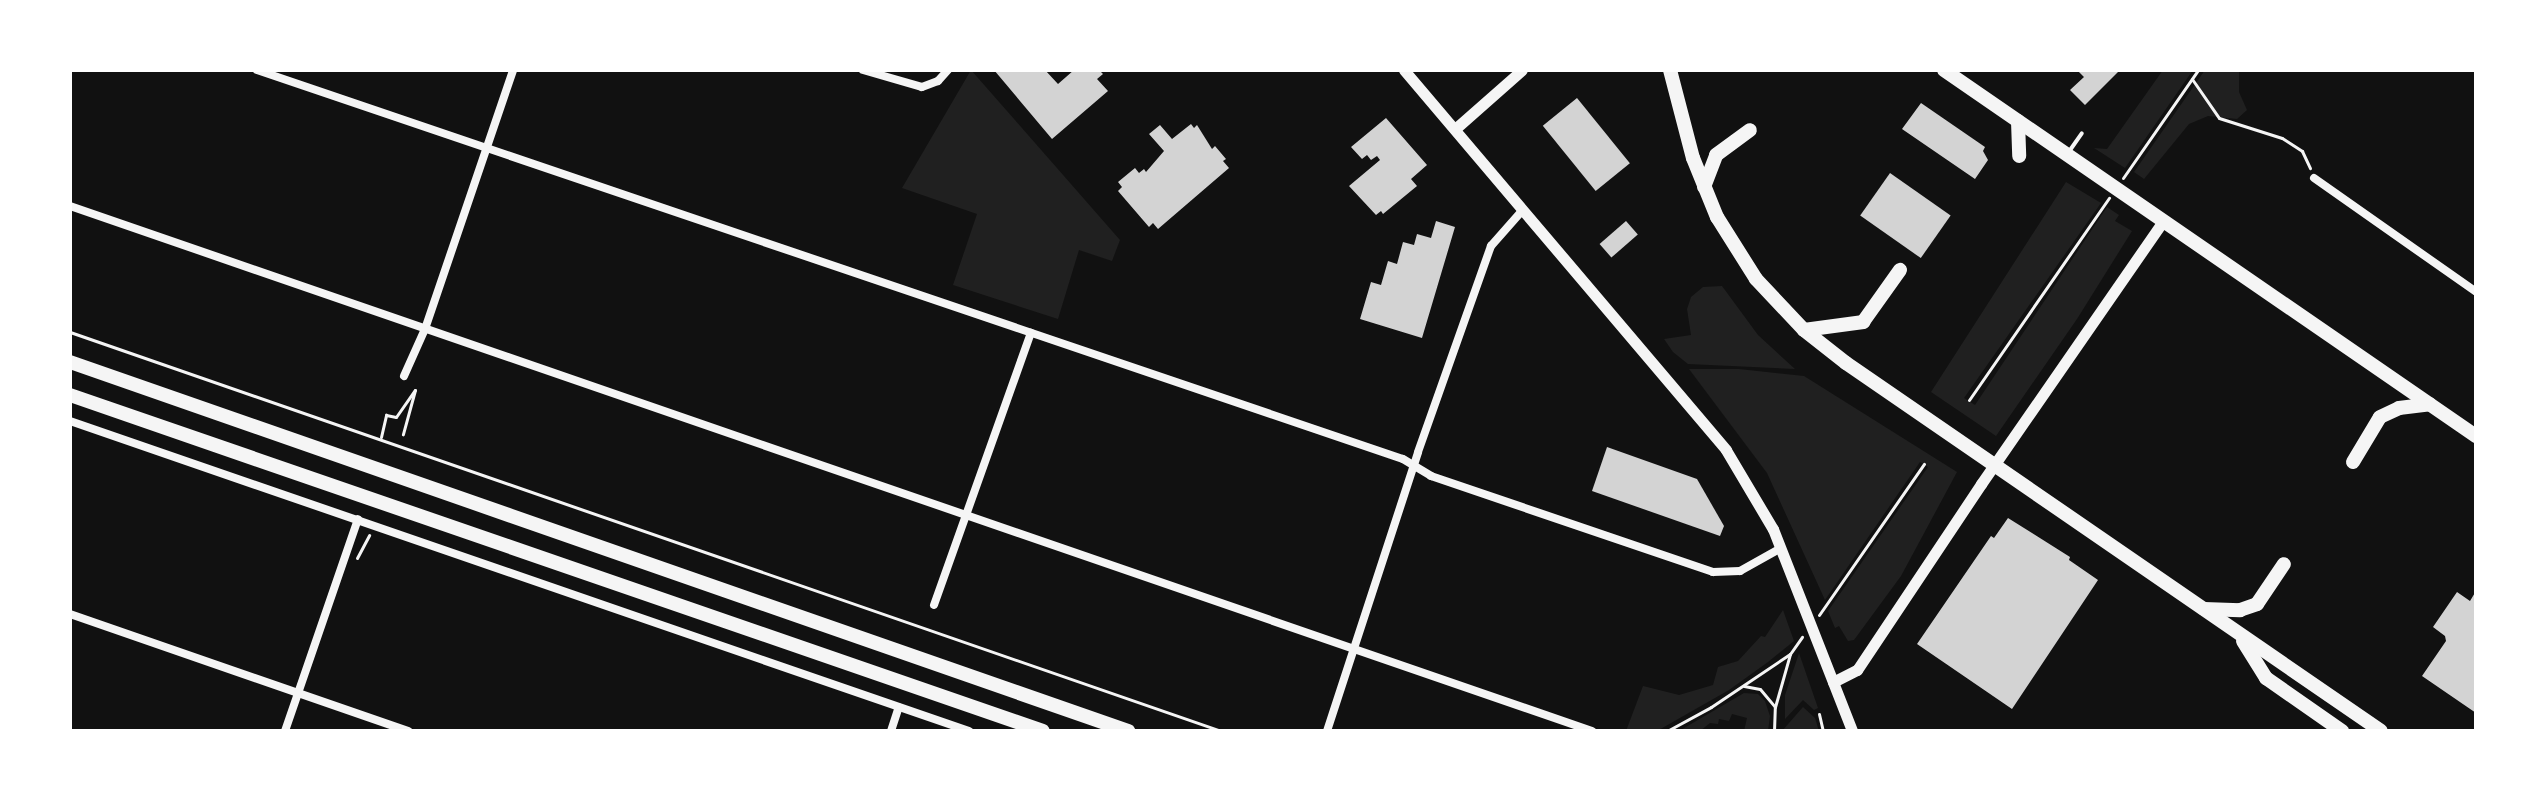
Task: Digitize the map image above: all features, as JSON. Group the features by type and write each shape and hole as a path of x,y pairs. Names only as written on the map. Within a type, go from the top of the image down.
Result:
{"highway":[{"path":"1672,70 1704,187 1735,249 1772,299 1804,330 1994,465 2381,731"},
{"path":"1944,70 2476,436"},
{"path":"2018,121 2019,156"},
{"path":"1704,187 1716,155 1750,130"},
{"path":"1804,330 1852,326 1863,322 1900,270"},
{"path":"70,362 1128,731"},
{"path":"70,395 1043,731"},
{"path":"2353,462 2359,447 2380,417 2399,408 2430,404"},
{"path":"2204,609 2240,610 2257,604 2284,564"},
{"path":"2239,633 2266,678 2342,731"}],"street":[{"path":"257,70 1403,459 1431,476 1713,572 1740,571 1781,548"},
{"path":"404,376 425,329 513,70"},
{"path":"863,70 905,85 922,87 938,81 948,70"},
{"path":"1404,70 1521,212 1726,450 1764,510 1852,731"},
{"path":"1455,129 1522,70"},
{"path":"2314,178 2476,292"},
{"path":"70,206 1592,731"},
{"path":"1327,731 1491,246 1521,212"},
{"path":"1833,682 1857,670 2164,220"},
{"path":"934,605 1031,333"},
{"path":"70,421 969,731"},
{"path":"285,731 358,519"},
{"path":"70,614 408,731"},
{"path":"891,731 899,707"}],"lane":[{"path":"2067,155 2082,133"}],"path":[{"path":"2119,184 2198,70"},
{"path":"2192,79 2219,118 2282,138 2302,151 2314,178"},
{"path":"1969,400 2110,197"},
{"path":"70,332 1221,731"},
{"path":"381,438 386,415 396,417 415,390 403,434"},
{"path":"1818,616 1924,464"},
{"path":"1774,731 1775,707 1790,654 1803,635"},
{"path":"1667,731 1744,686 1790,654"},
{"path":"1744,686 1760,689 1775,707"},
{"path":"1819,714 1823,731"}],"shaded area":[{"path":"971,70 1120,240 1112,261 1079,250 1058,319 953,285 977,214 902,188"},
{"path":"2163,70 2193,70 2125,168 2094,148 2107,149"},
{"path":"2205,70 2239,70 2239,92 2247,110 2237,119 2208,116 2189,124 2144,179 2134,172"},
{"path":"2066,182 2101,203 1964,398 1975,405 2107,207 2119,215 2115,221 2132,231 2077,319 1996,436 1931,392"},
{"path":"1722,286 1758,335 1795,369 1688,364 1673,352 1664,339 1691,335 1687,309 1691,297 1703,287"},
{"path":"1689,369 1739,369 1804,376 1957,472 1901,576 1854,640 1848,641 1839,626 1835,628 1828,611 1928,467 1920,462 1825,600 1767,473"},
{"path":"1783,610 1794,641 1768,662 1729,690 1657,731 1626,731 1643,686 1679,695 1713,685 1718,667 1738,661 1761,636 1765,637"},
{"path":"1799,653 1818,708 1814,710 1803,700 1785,719 1785,695"},
{"path":"1744,693 1758,694 1765,701 1770,716 1768,731 1744,731 1747,718 1732,714 1729,721 1719,719 1718,724 1710,723 1700,731 1679,731"},
{"path":"1803,707 1815,718 1819,731 1782,731"}],"building":[{"path":"994,70 1045,70 1058,84 1074,70 1099,70 1103,74 1097,79 1108,91 1052,139"},
{"path":"2077,70 2120,70 2085,105 2070,90 2084,77"},
{"path":"1577,98 1630,163 1596,191 1543,126"},
{"path":"1921,103 1985,147 1983,151 1988,160 1975,179 1902,129"},
{"path":"1386,118 1427,165 1411,179 1417,186 1383,214 1381,211 1376,215 1349,186 1380,160 1377,156 1371,160 1367,155 1362,159 1351,147"},
{"path":"1191,124 1194,128 1197,125 1212,149 1215,146 1226,159 1223,161 1229,168 1158,229 1153,223 1149,227 1118,191 1122,187 1118,182 1135,168 1139,173 1144,169 1146,172 1164,151 1149,134 1160,125 1172,139"},
{"path":"1890,173 1951,215 1921,258 1860,216"},
{"path":"1436,221 1455,227 1422,338 1360,319 1371,282 1381,285 1388,261 1397,264 1403,242 1414,245 1417,234 1431,238"},
{"path":"1626,221 1638,235 1611,258 1600,244"},
{"path":"1607,447 1697,479 1724,526 1720,536 1592,491"},
{"path":"2008,518 2070,557 2069,560 2098,580 2012,709 1917,644 1991,536 1994,538"},
{"path":"2476,591 2476,713 2422,676 2446,641 2445,636 2433,627 2457,592 2470,601"}]}
